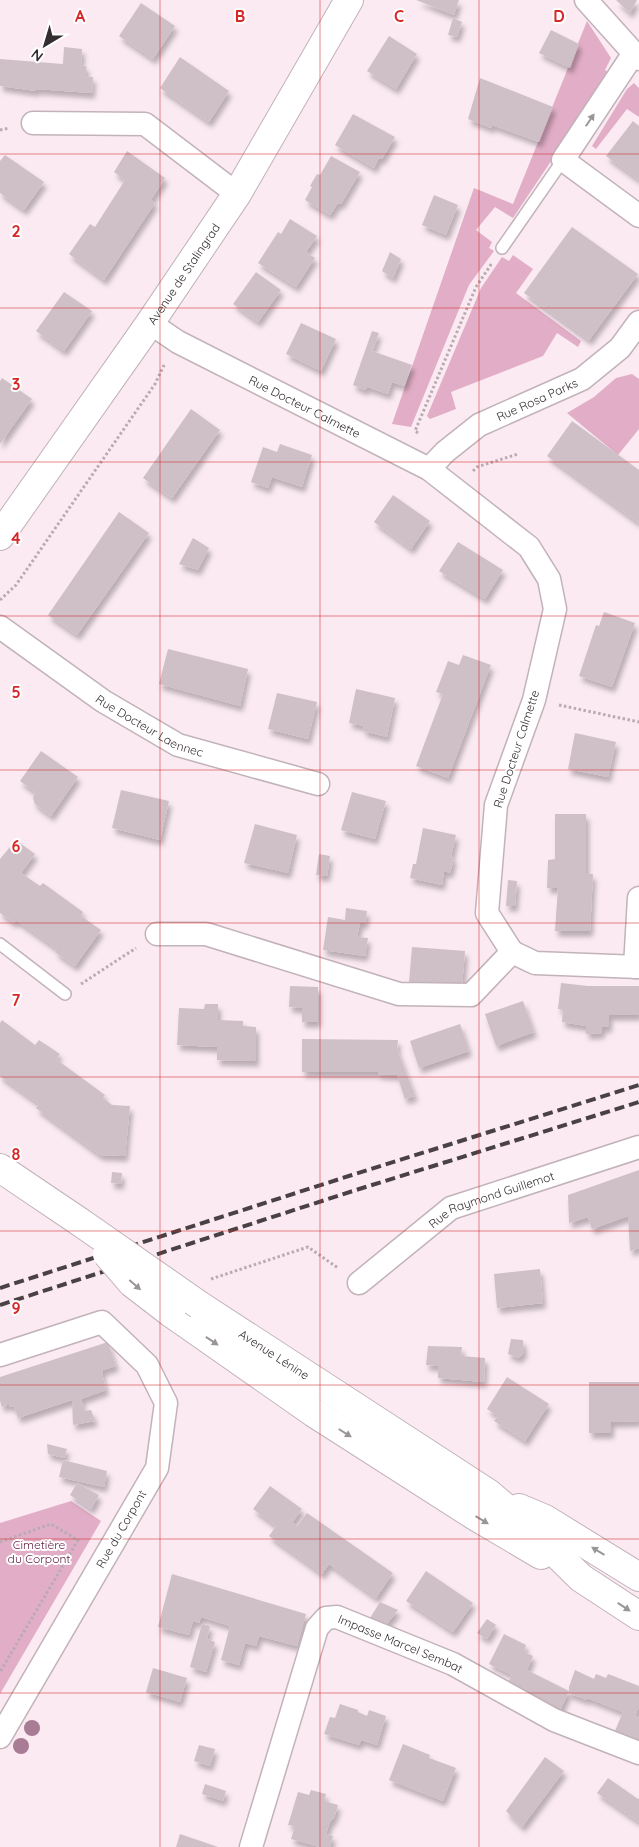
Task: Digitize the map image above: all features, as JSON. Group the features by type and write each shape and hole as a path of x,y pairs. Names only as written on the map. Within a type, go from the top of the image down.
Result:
{"main road":[{"name":"Avenue de Stalingrad","path":"0,536 237,194 349,0"},
{"path":"0,1168 71,1217 132,1283 171,1313 314,1413 475,1516 581,1578"},
{"name":"Avenue Lénine","path":"71,1217 199,1305 488,1494 533,1531 581,1578 639,1616"},
{"name":"Avenue Lénine","path":"488,1494 545,1520 639,1577"}],"street":[{"path":"586,0 636,56 563,160 639,216"},
{"path":"33,123 145,124 237,194"},
{"name":"Rue Docteur Calmette","path":"150,322 178,342 429,469 529,547 549,579 555,609 534,700 496,805 487,913 512,952"},
{"name":"Rue Rosa Parks","path":"429,469 445,452 479,426 582,378 620,348 639,322"},
{"name":"Rue Docteur Laennec","path":"0,627 103,701 178,745 318,784"},
{"path":"157,934 206,934 399,994 471,995 512,952 536,963 637,967 639,898"},
{"name":"Rue Raymond Guillemot","path":"359,1283 451,1208 639,1147"},
{"name":"Rue du Corpont","path":"0,1355 102,1322 148,1365 166,1403 157,1468 0,1737"},
{"name":"Impasse Marcel Sembat","path":"251,1847 317,1628 326,1618 337,1616 453,1664 554,1720 639,1753"}],"lane":[{"path":"502,248 563,160"},
{"path":"0,944 65,994"}],"path":[{"path":"445,452 415,432 476,288 502,248"},
{"path":"454,488 477,467 518,454"},
{"path":"534,700 639,722"},
{"path":"65,994 157,934"},
{"path":"211,1279 308,1247 359,1283"},
{"path":"0,1542 51,1524 78,1540 0,1672"}],"green space":[{"path":"587,21 611,58 605,70 610,73 513,218 495,207 476,230 492,242 489,248 494,251 469,285 411,427 392,424 474,188 513,204"},
{"path":"634,83 639,88 639,117 627,109 596,149 592,146 627,89"},
{"path":"513,255 533,269 516,293 581,341 578,347 557,333 543,356 451,392 456,409 430,419 427,416 481,288 502,257 509,261"},
{"path":"632,374 639,379 639,429 618,455 567,413 594,397 616,378"},
{"name":"Cimetière du Corpont","path":"71,1501 101,1521 0,1694 0,1523"}],"building":[{"path":"416,0 459,0 454,15"},
{"path":"616,0 637,0 630,13"},
{"path":"141,3 175,26 153,59 119,36"},
{"path":"453,18 462,22 457,37 448,35"},
{"path":"551,30 579,44 570,68 539,53"},
{"path":"389,36 417,54 396,89 367,71"},
{"path":"64,47 82,49 81,65 86,66 86,76 93,77 92,93 36,89 36,91 0,86 0,59 63,64"},
{"path":"180,57 229,91 209,122 160,88"},
{"path":"480,78 553,107 539,142 492,125 491,128 468,119"},
{"path":"353,114 395,137 382,159 379,158 374,168 335,145"},
{"path":"633,121 639,126 639,180 606,156"},
{"path":"127,151 165,178 151,200 155,203 104,280 69,254 90,224 95,227 125,180 114,172"},
{"path":"5,155 44,182 24,210 0,193 0,161"},
{"path":"331,156 360,172 341,204 338,203 330,215 305,200 317,174 320,175"},
{"path":"434,195 458,205 446,235 422,225"},
{"path":"290,219 317,236 306,252 315,258 296,287 258,263 278,232 281,234"},
{"path":"572,227 638,274 589,340 524,293"},
{"path":"390,252 401,259 393,278 382,271"},
{"path":"256,272 281,290 258,322 233,304"},
{"path":"64,292 92,311 64,351 36,331"},
{"path":"301,323 336,339 321,371 286,354"},
{"path":"372,331 379,333 372,351 412,365 404,386 392,382 388,394 367,387 365,390 353,385"},
{"path":"2,378 32,399 0,444 0,381"},
{"path":"191,409 220,430 172,498 143,478"},
{"path":"572,421 639,470 639,523 547,456"},
{"path":"280,444 312,455 302,487 272,477 268,488 251,482 263,447 277,452"},
{"path":"393,495 430,521 411,549 374,522"},
{"path":"119,512 149,533 77,635 48,615"},
{"path":"193,538 209,548 198,570 179,564"},
{"path":"458,542 503,570 485,599 439,571"},
{"path":"604,612 635,623 612,687 579,676 596,625 599,626"},
{"path":"168,649 248,669 240,706 159,684"},
{"path":"463,655 491,665 448,778 416,766 443,694 436,692 448,661 459,665"},
{"path":"356,689 395,698 387,737 363,731 364,726 349,723"},
{"path":"277,693 317,702 308,739 268,729"},
{"path":"575,733 616,742 608,777 568,769"},
{"path":"41,751 78,777 51,816 35,804 33,798 35,792 20,781"},
{"path":"121,790 169,801 160,840 112,828"},
{"path":"352,792 386,801 375,839 341,830"},
{"path":"555,814 586,814 586,874 593,874 590,931 555,931 558,888 547,888 548,860 555,859"},
{"path":"255,824 297,835 288,873 244,863"},
{"path":"423,828 456,835 451,857 454,858 450,873 444,871 442,885 410,878 413,864 416,864"},
{"path":"15,841 35,854 21,873 40,886 43,883 83,912 81,916 101,930 75,966 55,952 57,949 16,920 14,923 0,913 0,859"},
{"path":"319,854 330,856 327,876 316,875"},
{"path":"508,880 517,881 515,906 506,906"},
{"path":"346,908 367,911 365,923 360,923 357,937 368,938 365,956 323,950 328,917 345,920"},
{"path":"412,947 465,951 462,986 409,983"},
{"path":"561,983 588,986 639,986 639,1015 609,1015 609,1027 602,1027 602,1033 586,1034 586,1026 562,1022 563,1010 558,1009"},
{"path":"290,986 318,987 318,1022 302,1022 302,1008 289,1007"},
{"path":"523,1001 534,1032 496,1046 485,1014"},
{"path":"205,1004 218,1004 218,1020 243,1021 243,1026 256,1027 256,1061 217,1060 217,1047 177,1045 179,1008 204,1009"},
{"path":"2,1020 35,1045 39,1040 60,1054 56,1059 105,1095 103,1098 112,1105 130,1106 125,1156 100,1155 36,1108 39,1104 0,1076 0,1023"},
{"path":"460,1024 469,1051 419,1068 410,1041"},
{"path":"302,1039 398,1040 397,1049 415,1096 405,1099 397,1075 378,1074 378,1072 302,1072"},
{"path":"639,1170 639,1248 630,1251 628,1216 592,1229 588,1217 569,1223 568,1195"},
{"path":"112,1172 122,1173 121,1184 111,1183"},
{"path":"540,1269 543,1303 497,1308 494,1274"},
{"path":"511,1339 523,1340 524,1352 519,1358 508,1354"},
{"path":"108,1342 116,1366 103,1370 106,1390 81,1399 85,1411 91,1410 95,1421 73,1425 72,1400 18,1418 14,1406 10,1407 9,1404 2,1407 0,1401 0,1377"},
{"path":"428,1346 462,1347 461,1356 485,1358 484,1382 438,1378 438,1366 426,1365"},
{"path":"507,1377 549,1404 525,1441 494,1421 498,1416 487,1409"},
{"path":"589,1382 639,1382 639,1421 611,1422 611,1433 589,1433"},
{"path":"47,1444 67,1449 64,1458 48,1454"},
{"path":"63,1460 107,1471 104,1487 59,1477"},
{"path":"77,1483 99,1495 91,1509 70,1495"},
{"path":"270,1486 302,1509 292,1523 297,1526 307,1513 393,1573 376,1598 329,1564 322,1574 269,1536 276,1526 253,1509"},
{"path":"426,1571 473,1603 453,1632 406,1601"},
{"path":"172,1574 306,1614 297,1646 259,1636 256,1646 245,1643 239,1665 221,1660 230,1626 201,1617 199,1623 193,1621 189,1635 158,1627"},
{"path":"380,1602 398,1610 386,1625 370,1618"},
{"path":"487,1619 496,1625 487,1639 477,1633"},
{"path":"202,1624 210,1626 207,1639 215,1642 206,1672 190,1667"},
{"path":"504,1634 526,1645 524,1652 533,1656 527,1670 569,1691 575,1670 594,1679 596,1674 606,1678 608,1674 639,1686 639,1706 635,1716 639,1718 639,1742 614,1733 623,1712 568,1693 558,1715 505,1688 512,1675 489,1664"},
{"path":"153,1668 187,1678 180,1702 146,1692"},
{"path":"340,1704 358,1710 358,1712 367,1716 369,1710 386,1716 377,1745 361,1740 359,1745 324,1734 330,1717 335,1718"},
{"path":"403,1744 430,1755 429,1758 456,1768 443,1801 389,1780"},
{"path":"199,1745 215,1749 210,1766 194,1761"},
{"path":"545,1757 564,1771 522,1827 506,1811"},
{"path":"608,1778 639,1798 639,1822 597,1793"},
{"path":"205,1784 226,1791 223,1801 202,1794"},
{"path":"311,1790 326,1794 324,1801 338,1805 326,1834 333,1836 330,1847 320,1847 291,1839 295,1826 288,1825 298,1792 309,1795"},
{"path":"180,1834 218,1847 176,1847"}],"railway":[{"path":"0,1288 639,1085"},
{"path":"0,1305 356,1190 639,1102"}]}
